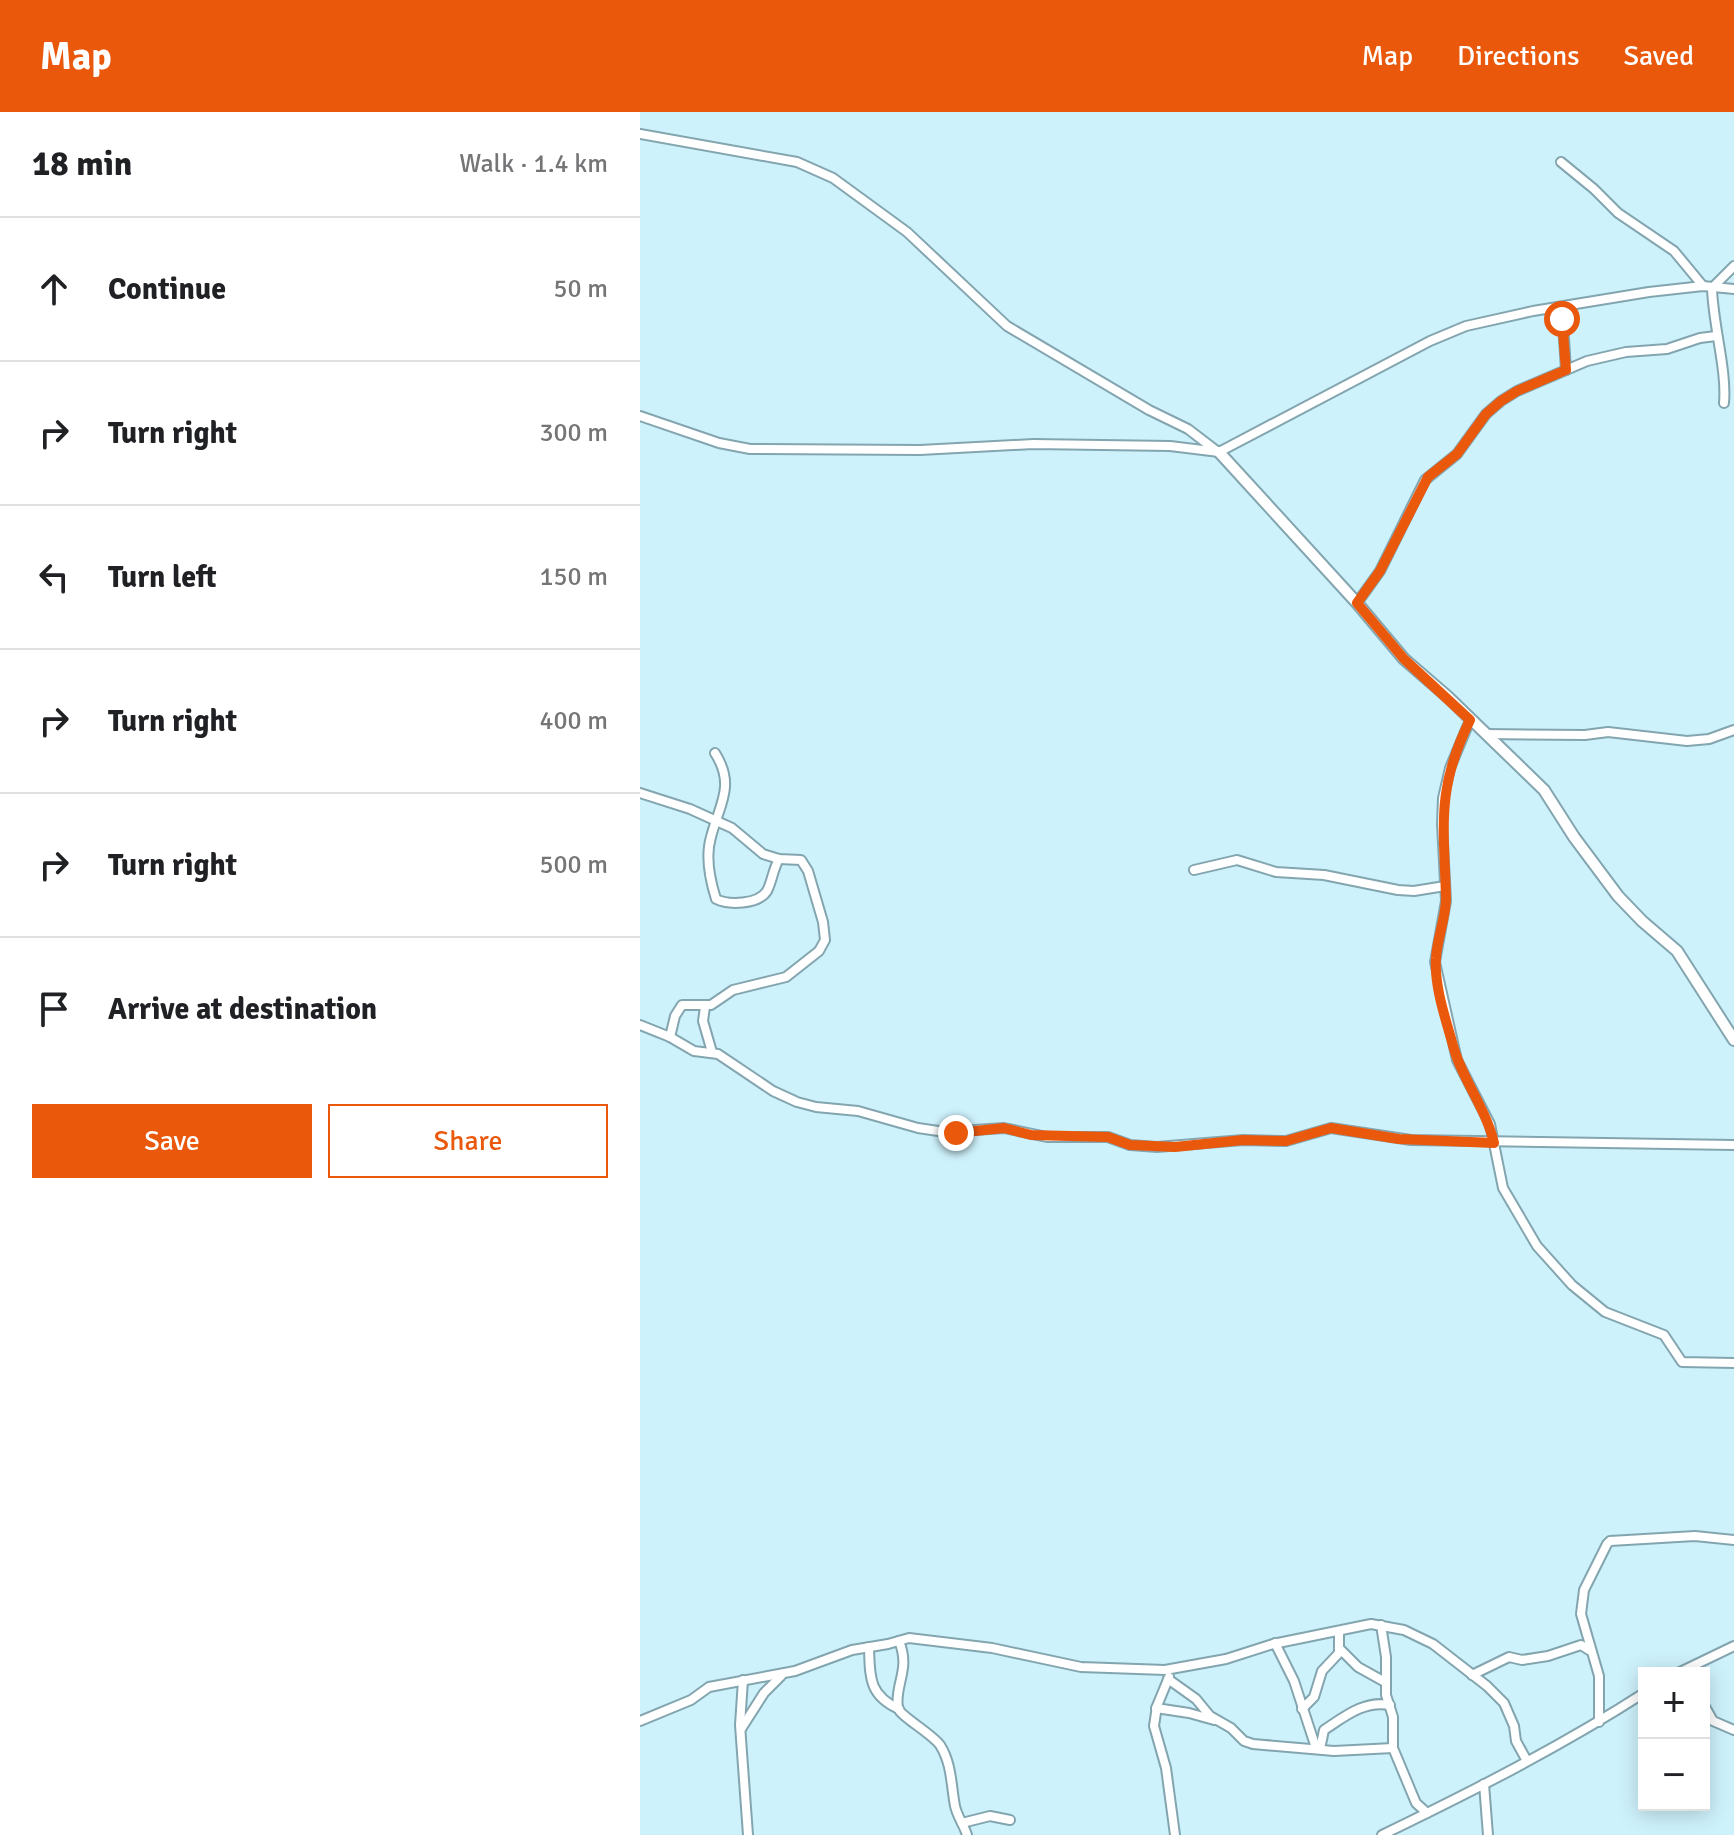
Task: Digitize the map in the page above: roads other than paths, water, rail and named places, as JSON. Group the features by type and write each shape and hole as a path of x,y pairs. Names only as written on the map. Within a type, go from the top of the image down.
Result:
{"main road":[{"path":"1219,452 1404,659 1544,790 1618,896 1677,951 1734,1040"}],"street":[{"path":"640,134 784,159 809,166 833,178 907,232 1007,326 1149,410 1188,429 1219,452"},
{"path":"1561,162 1618,213 1674,251 1708,287 1724,403"},
{"path":"1708,287 1734,266"},
{"path":"640,416 719,443 750,449 921,450 1033,444 1170,446 1219,452 1430,341 1466,326 1623,296 1708,287 1734,289"},
{"path":"1562,308 1566,370"},
{"path":"1357,603 1380,571 1428,477 1457,454 1486,414 1501,401 1577,364 1626,352 1654,351 1716,336"},
{"path":"1470,720 1450,768 1443,798 1446,901 1435,962 1457,1060 1483,1107 1503,1188 1537,1246 1572,1285 1612,1316 1664,1335 1682,1362 1734,1363"},
{"path":"1485,734 1585,735 1608,732 1687,741 1709,739 1734,730"},
{"path":"715,753 726,776 724,803 710,839 709,870 716,899 724,903 737,903 763,896 779,859"},
{"path":"640,793 690,809 743,835 759,852 779,859 797,859 806,865 823,922 825,940 811,959 786,977 733,990 705,1007 682,1005 675,1016 670,1037"},
{"path":"1194,870 1237,860 1276,872 1324,875 1398,890 1445,886"},
{"path":"705,1007 703,1021 712,1052"},
{"path":"640,1025 694,1051 712,1052 756,1077 773,1091 797,1102 858,1111 918,1128 945,1132 1004,1128 1031,1135 1108,1137 1130,1145 1175,1147 1243,1140 1286,1141 1331,1128 1399,1139 1734,1145"},
{"path":"1599,1722 1599,1676 1581,1618 1584,1590 1609,1542 1695,1536 1734,1540"},
{"path":"640,1721 691,1700 709,1687 783,1674 845,1652 909,1638 966,1644 1081,1667 1172,1669 1226,1659 1275,1643 1371,1624 1404,1630 1433,1644 1504,1703 1514,1726 1516,1741 1527,1761"},
{"path":"1381,1625 1393,1748 1416,1803 1427,1813"},
{"path":"1302,1709 1310,1703 1322,1671 1337,1656 1339,1631"},
{"path":"899,1641 905,1655 899,1709"},
{"path":"1275,1643 1294,1681 1318,1749"},
{"path":"1472,1675 1509,1657 1522,1660 1548,1656 1581,1645 1590,1650"},
{"path":"1697,1667 1734,1646"},
{"path":"869,1647 868,1672 873,1684 883,1698 933,1737 944,1753 952,1777 955,1805 967,1835"},
{"path":"1339,1648 1358,1667 1385,1682"},
{"path":"1172,1669 1156,1708 1154,1726 1166,1768 1175,1835"},
{"path":"740,1729 764,1693 783,1674"},
{"path":"1168,1679 1183,1687 1218,1721"},
{"path":"743,1680 740,1729 748,1835"},
{"path":"1382,1835 1527,1761 1638,1697"},
{"path":"1318,1749 1324,1730 1346,1714 1379,1704 1390,1705"},
{"path":"1156,1708 1218,1721 1244,1741 1253,1744 1362,1752 1393,1748"},
{"path":"1710,1716 1724,1728 1734,1730"},
{"path":"1484,1784 1488,1835"},
{"path":"962,1823 990,1816 1010,1820"}]}
